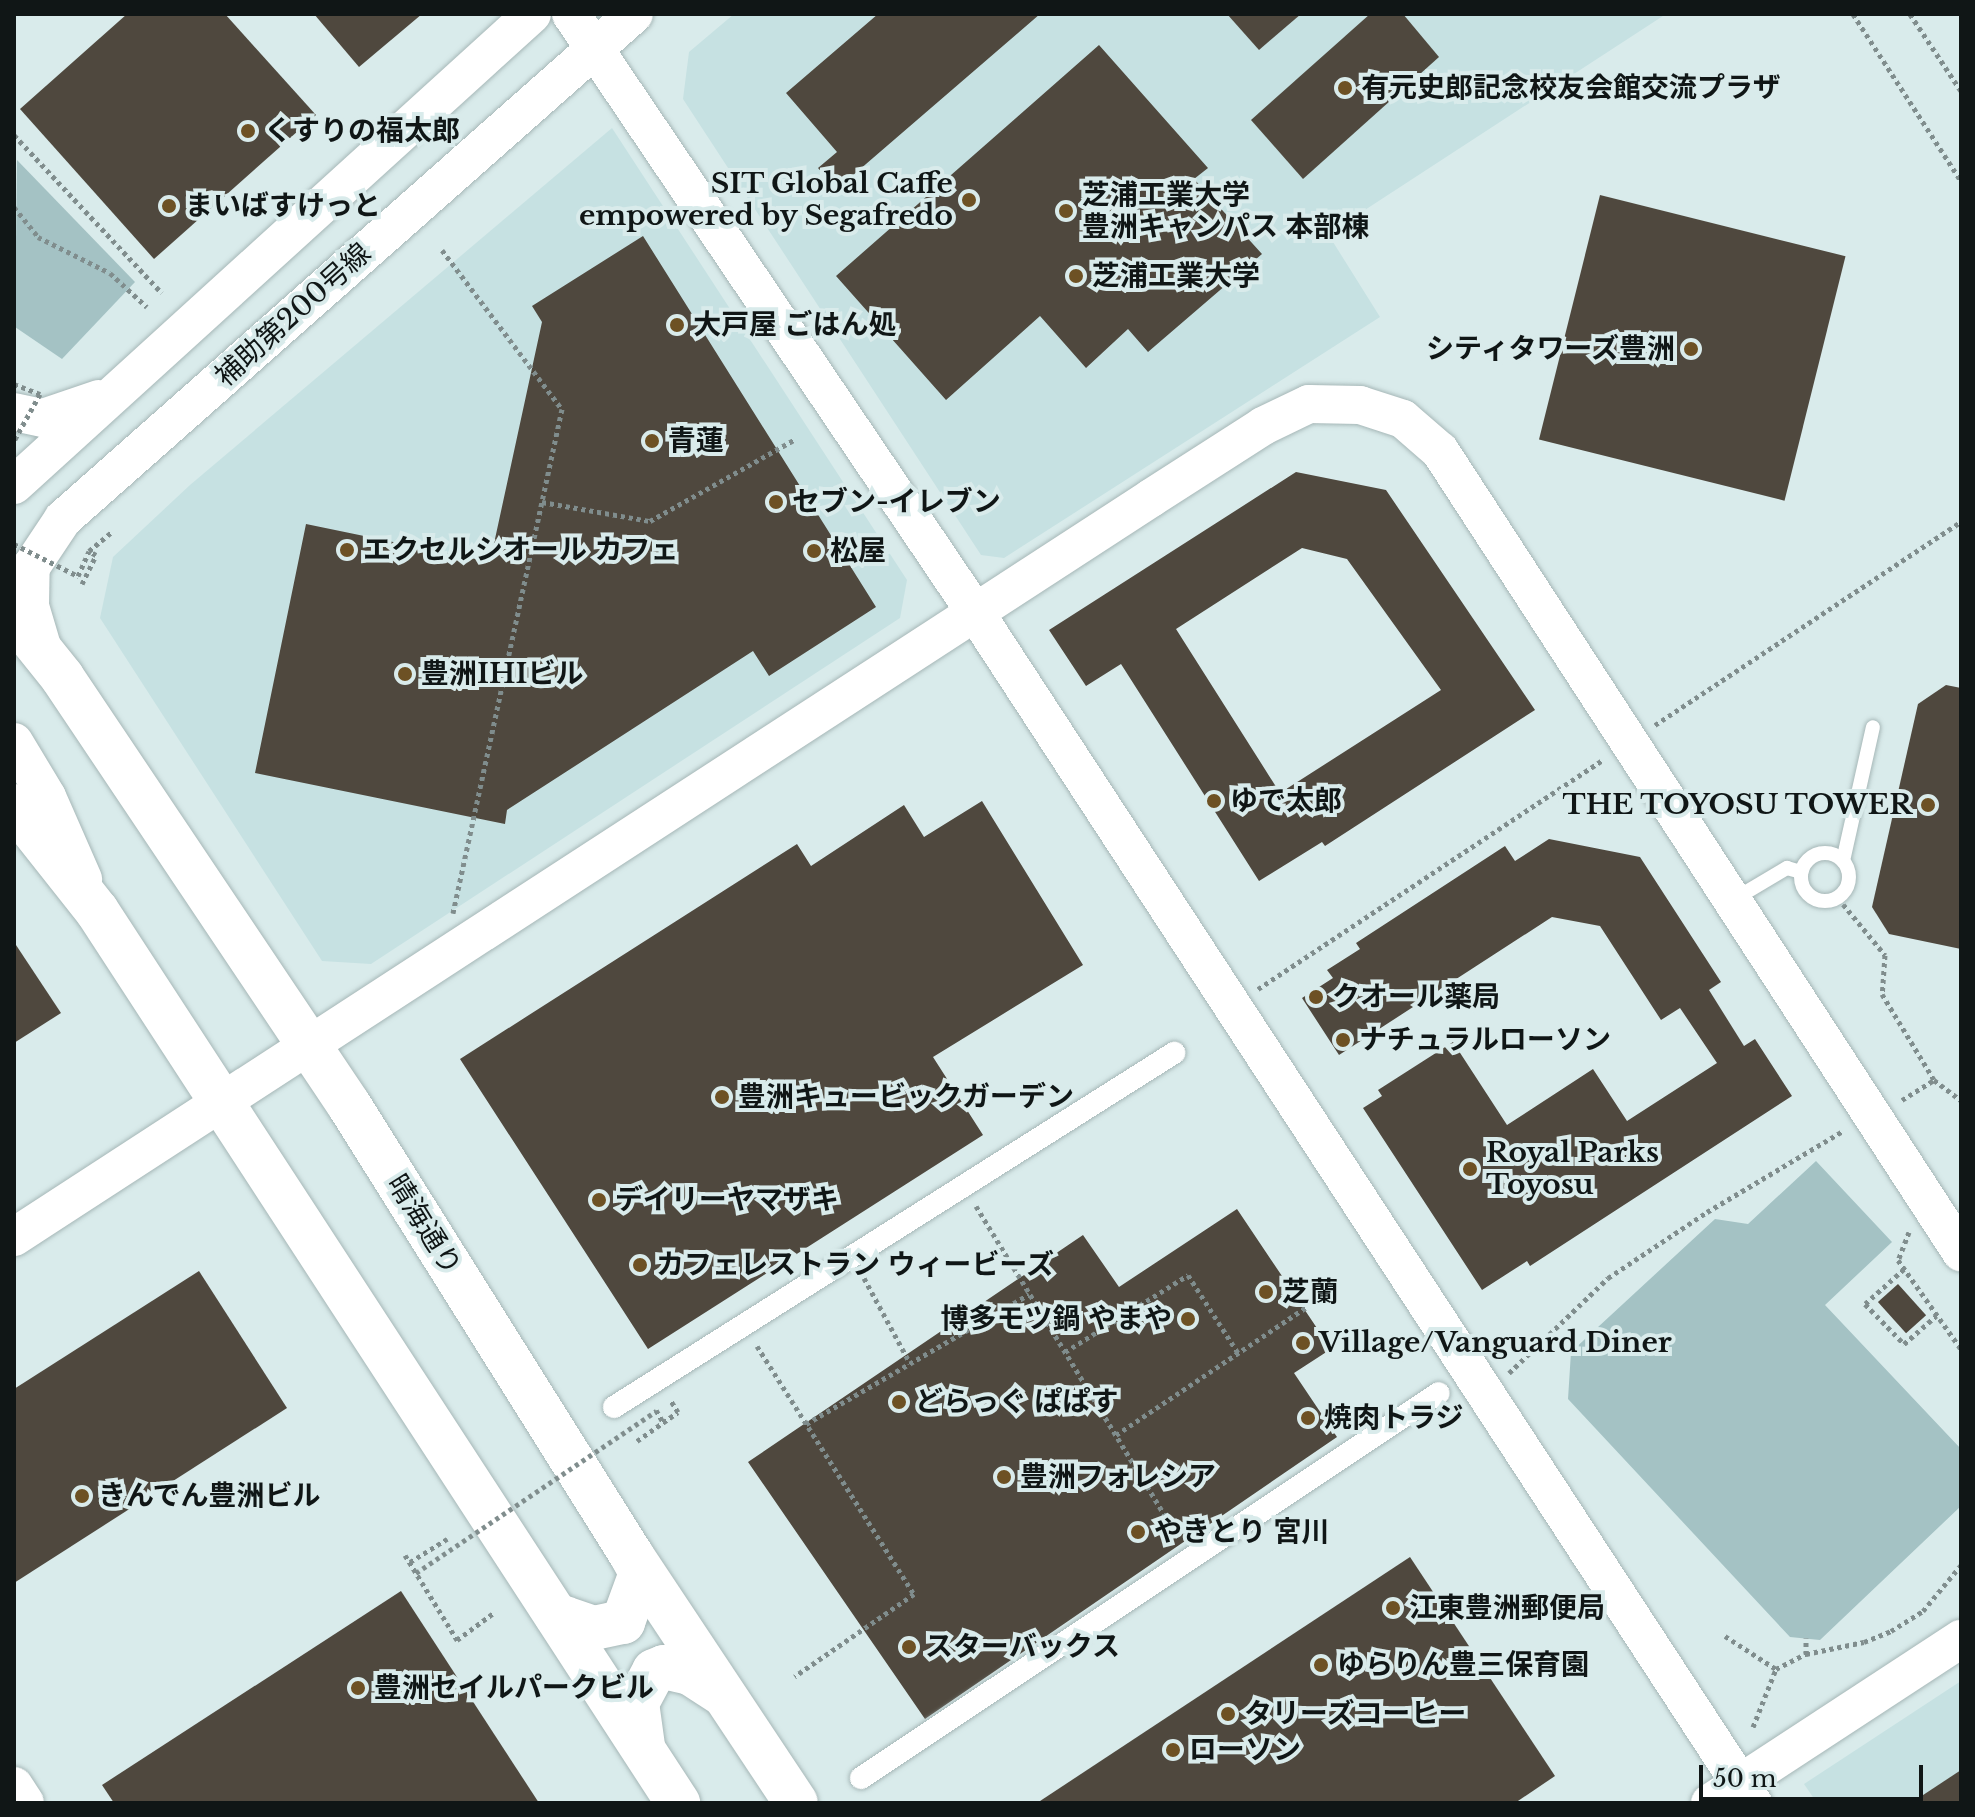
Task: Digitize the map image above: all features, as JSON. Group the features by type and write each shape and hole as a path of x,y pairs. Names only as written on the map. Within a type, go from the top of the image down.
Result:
{"main road":[{"name":"晴海通り","path":"14,617 309,1046 632,1556 796,1803"},
{"path":"14,806 97,911 678,1803"},
{"path":"556,1615 594,1628 623,1622 641,1573 632,1556"},
{"path":"645,1752 637,1703 654,1671 664,1667 690,1673 725,1696"}],"street":[{"path":"17,470 119,389 532,14"},
{"path":"571,14 975,612 1734,1796 1961,1639"},
{"name":"補助第200号線","path":"29,642 28,586 39,548 63,519 634,14"},
{"path":"14,412 43,418 119,389"},
{"path":"14,1237 1263,426 1309,404 1360,405 1403,419 1440,451 1961,1252"},
{"path":"14,546 63,519"},
{"path":"14,742 47,797 97,911"},
{"path":"614,1407 1174,1053"},
{"path":"861,1778 1439,1393"},
{"path":"14,1786 25,1803"}],"lane":[{"path":"1843,861 1830,854 1815,855 1801,872 1803,887 1814,899 1838,898 1849,877 1843,861 1873,727"},
{"path":"1732,900 1787,868 1801,872"}],"path":[{"path":"1853,14 1961,181"},
{"path":"1910,14 1961,91"},
{"path":"14,135 162,293"},
{"path":"14,207 38,237 110,273 147,307"},
{"path":"442,250 562,409 453,915"},
{"path":"14,384 40,394 17,470"},
{"path":"542,502 650,521 794,440"},
{"path":"1652,727 1961,522"},
{"path":"14,546 78,576 89,551 113,531"},
{"path":"82,584 96,555 89,551"},
{"path":"1256,991 1607,757"},
{"path":"1838,898 1885,955 1882,994 1934,1080 1961,1100"},
{"path":"1898,1103 1934,1080"},
{"path":"1509,1373 1608,1278 1707,1212 1849,1128"},
{"path":"964,1186 1190,1557"},
{"path":"1912,1225 1898,1260 1961,1349"},
{"path":"852,1256 910,1363"},
{"path":"1904,1269 1865,1304 1904,1344 1936,1316"},
{"path":"1065,1352 1188,1275 1238,1353"},
{"path":"806,1424 1029,1294"},
{"path":"1116,1435 1323,1296"},
{"path":"744,1325 914,1594 795,1676"},
{"path":"416,1573 656,1411 664,1424"},
{"path":"637,1441 678,1412"},
{"path":"447,1539 412,1565 405,1555 457,1640 495,1612"},
{"path":"1753,1727 1776,1669 1806,1654 1864,1642 1891,1631 1923,1611 1961,1565"},
{"path":"1725,1636 1776,1669"},
{"path":"1806,1638 1806,1654"}],"shaded area":[{"name":"芝浦工業大学","path":"734,14 1666,14 1328,234 1380,317 1004,558 981,555 683,99 689,52"},
{"path":"612,128 907,580 900,618 371,964 322,961 100,618 113,557 190,485"},
{"path":"17,160 135,282 62,359 15,327"},
{"path":"1816,1161 1892,1242 1825,1305 1961,1449 1961,1506 1820,1640 1790,1637 1568,1399 1571,1352 1715,1219 1748,1224"},
{"path":"1961,1681 1961,1803 1817,1803 1804,1784"}],"building":[{"path":"127,14 225,14 316,115 154,259 20,109"},
{"path":"314,14 422,14 359,67"},
{"path":"878,14 1040,14 837,189 818,168 837,152 786,93"},
{"path":"1227,14 1301,14 1259,50"},
{"name":"有元史郎記念校友会館交流プラザ","path":"1370,14 1403,14 1439,57 1303,179 1251,120"},
{"name":"芝浦工業大学 豊洲キャンパス 本部棟","path":"1099,45 1208,168 1194,179 1262,254 1148,352 1128,329 1086,368 1040,316 946,400 836,276"},
{"name":"シティタワーズ豊洲","path":"1600,195 1845,256 1785,501 1539,440"},
{"path":"643,236 876,607 769,676 753,651 507,810 505,824 255,773 306,524 490,562 542,322 532,306"},
{"path":"1296,472 1386,490 1535,710 1325,846 1322,842 1259,881 1121,664 1086,686 1049,630","holes":["1302,548 1347,559 1441,690 1280,793 1176,629"]},
{"name":"THE TOYOSU TOWER","path":"1946,685 1961,688 1961,949 1889,934 1872,907 1918,704"},
{"name":"豊洲キュービックガーデン","path":"982,801 1083,965 933,1057 983,1135 648,1349 460,1059 797,844 811,866 904,805 924,837"},
{"path":"1549,839 1640,857 1721,982 1709,990 1744,1046 1755,1039 1792,1096 1530,1266 1527,1261 1482,1290 1363,1108 1382,1096 1378,1090 1453,1042 1507,1125 1593,1069 1627,1121 1717,1063 1680,1008 1661,1020 1600,926 1552,917 1339,1055 1302,998 1333,978 1327,970 1360,949 1356,943 1505,846 1515,861"},
{"path":"14,942 61,1013 14,1043"},
{"name":"豊洲フォレシア","path":"1237,1209 1331,1349 1294,1373 1337,1437 925,1719 748,1462 1083,1235 1119,1287"},
{"name":"きんでん豊洲ビル","path":"199,1271 287,1408 14,1583 14,1389"},
{"path":"1898,1284 1926,1315 1906,1333 1878,1302"},
{"path":"1410,1557 1555,1776 1515,1803 1037,1803"},
{"name":"豊洲セイルパークビル","path":"401,1591 539,1803 114,1803 102,1785"},
{"path":"1961,1770 1961,1803 1911,1803"}],"place":[{"name":"有元史郎記念校友会館交流プラザ","path":"1345,88"},
{"name":"くすりの福太郎","path":"248,131"},
{"name":"SIT Global Caffe empowered by Segafredo","path":"969,200"},
{"name":"まいばすけっと","path":"169,206"},
{"name":"芝浦工業大学 豊洲キャンパス 本部棟","path":"1066,211"},
{"name":"芝浦工業大学","path":"1076,276"},
{"name":"大戸屋 ごはん処","path":"677,325"},
{"name":"シティタワーズ豊洲","path":"1691,349"},
{"name":"青蓮","path":"652,441"},
{"name":"セブン-イレブン","path":"776,502"},
{"name":"エクセルシオール カフェ","path":"347,550"},
{"name":"松屋","path":"814,551"},
{"name":"豊洲IHIビル","path":"405,674"},
{"name":"ゆで太郎","path":"1214,801"},
{"name":"THE TOYOSU TOWER","path":"1928,805"},
{"name":"クオール薬局","path":"1316,997"},
{"name":"ナチュラルローソン","path":"1343,1040"},
{"name":"豊洲キュービックガーデン","path":"722,1097"},
{"name":"Royal Parks Toyosu","path":"1470,1169"},
{"name":"デイリーヤマザキ","path":"599,1200"},
{"name":"カフェレストラン ウィービーズ","path":"640,1265"},
{"name":"芝蘭","path":"1266,1292"},
{"name":"博多モツ鍋 やまや","path":"1188,1319"},
{"name":"Village/Vanguard Diner","path":"1303,1343"},
{"name":"どらっぐ ぱぱす","path":"899,1402"},
{"name":"焼肉トラジ","path":"1308,1418"},
{"name":"豊洲フォレシア","path":"1004,1477"},
{"name":"きんでん豊洲ビル","path":"82,1496"},
{"name":"やきとり 宮川","path":"1138,1532"},
{"name":"江東豊洲郵便局","path":"1393,1608"},
{"name":"スターバックス","path":"909,1647"},
{"name":"ゆらりん豊三保育園","path":"1321,1665"},
{"name":"豊洲セイルパークビル","path":"358,1688"},
{"name":"タリーズコーヒー","path":"1228,1714"},
{"name":"ローソン","path":"1173,1750"}]}
